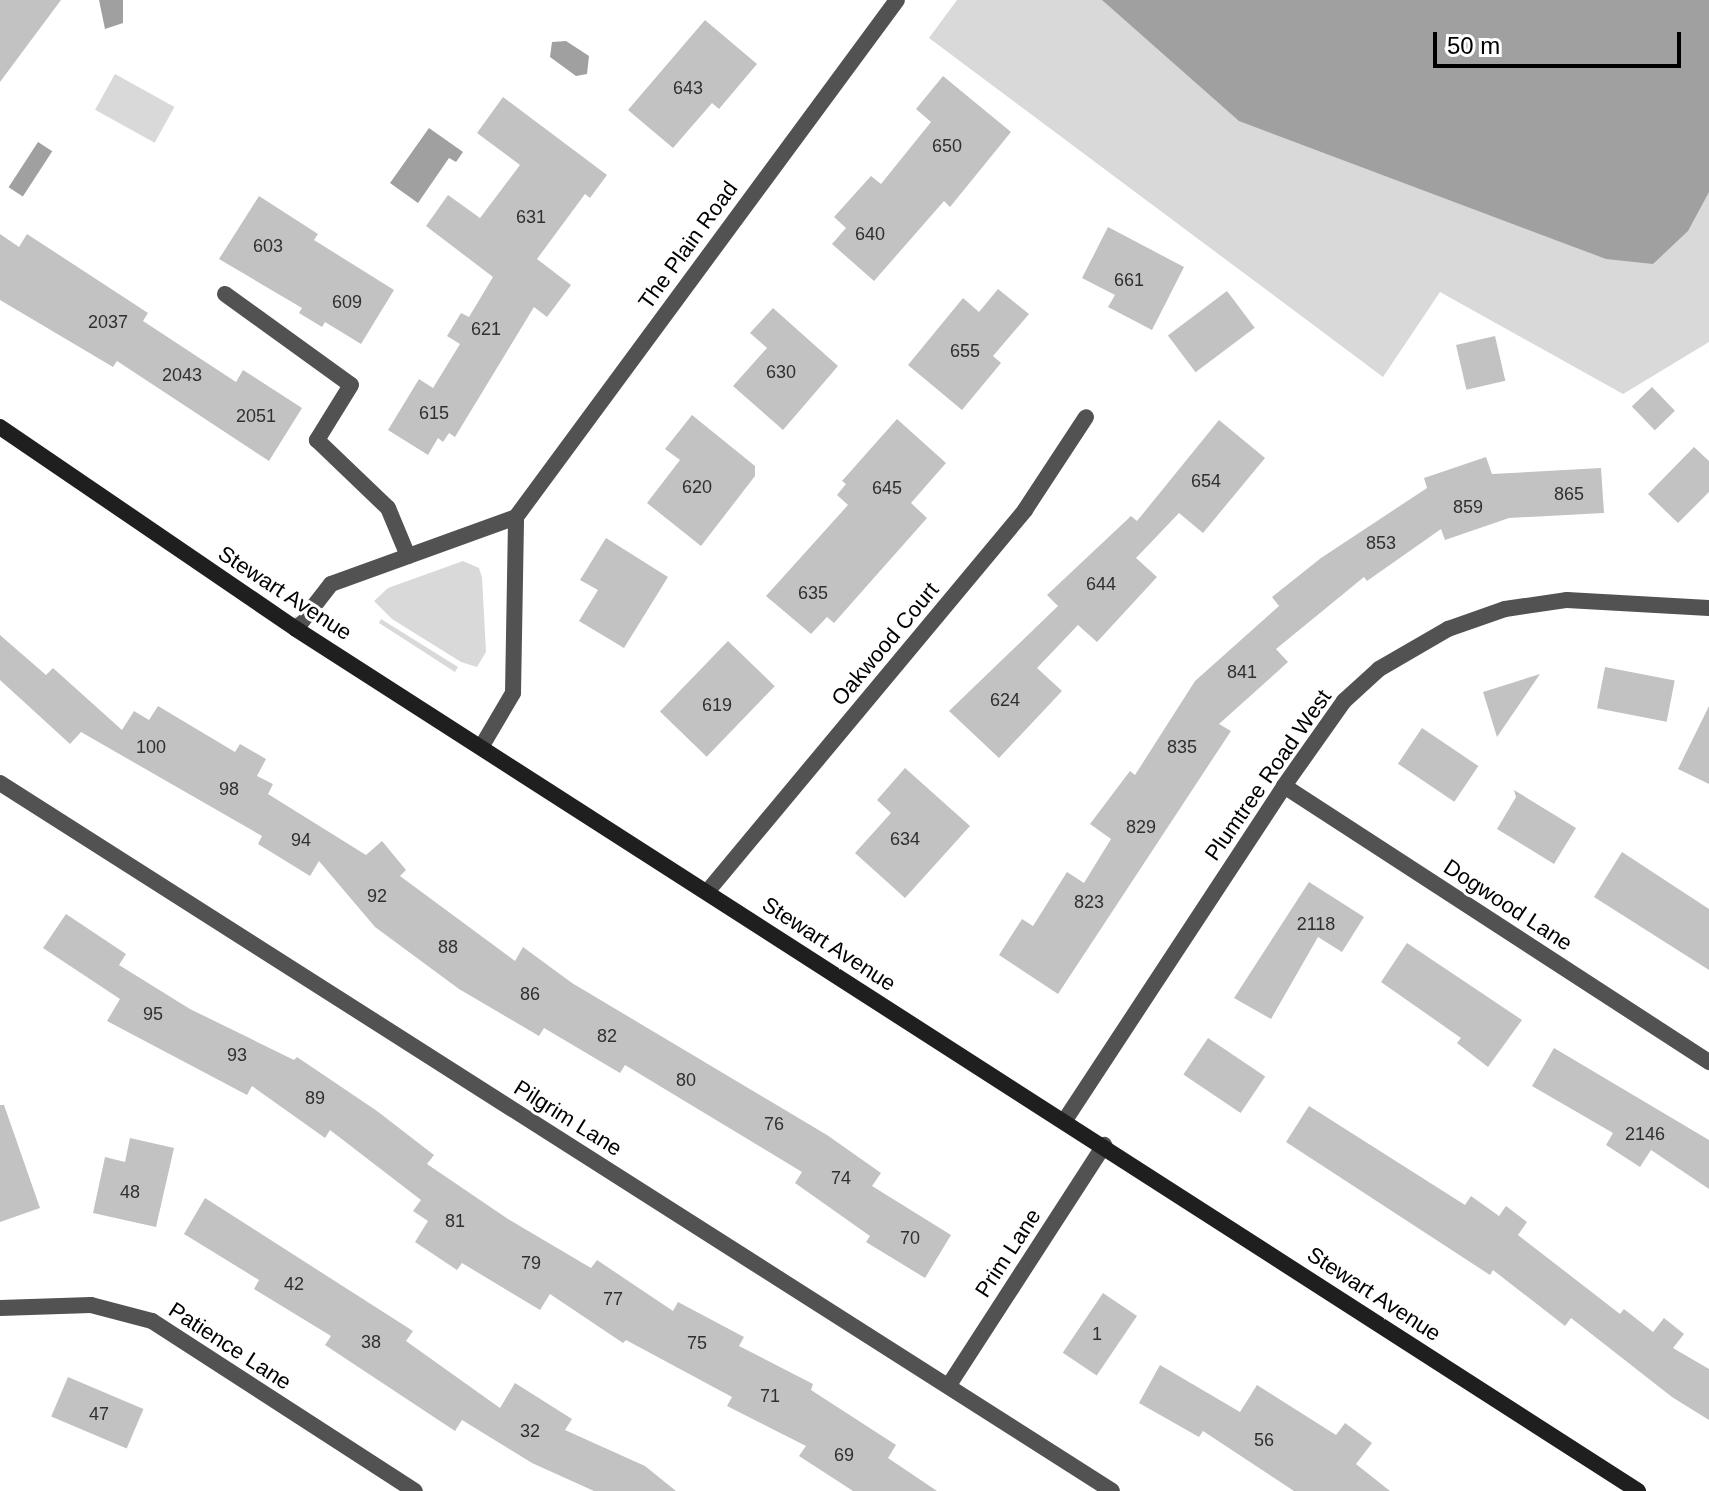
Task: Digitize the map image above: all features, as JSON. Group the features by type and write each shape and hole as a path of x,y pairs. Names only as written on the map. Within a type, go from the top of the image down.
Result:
{"street":[{"name":"The Plain Road","path":"516,517 897,0"},
{"path":"225,294 351,385 317,440 388,508 408,556"},
{"name":"Oakwood Court","path":"707,892 1025,510 1086,417"},
{"name":"Stewart Avenue","path":"0,427 296,629 483,744 707,892 1638,1491"},
{"path":"296,629 331,584 516,517 513,693 483,744"},
{"name":"Plumtree Road West","path":"1065,1120 1284,786 1344,701 1379,669 1448,629 1505,609 1567,600 1709,608"},
{"name":"Pilgrim Lane","path":"0,783 1112,1491"},
{"name":"Dogwood Lane","path":"1284,786 1709,1062"},
{"name":"Prim Lane","path":"949,1385 1104,1145"},
{"name":"Patience Lane","path":"0,1308 91,1305 152,1321 415,1491"}],"shaded area":[{"path":"99,0 123,0 123,23 105,29"},
{"path":"957,0 1709,0 1709,342 1623,394 1440,292 1383,377 929,38"},
{"path":"1102,0 1709,0 1709,192 1688,231 1653,264 1606,259 1239,121"},
{"path":"566,41 589,56 587,74 576,76 550,57 552,42"},
{"path":"115,74 174,107 155,143 95,110"},
{"path":"429,128 463,152 456,162 449,158 418,203 390,183"},
{"path":"38,142 52,151 23,197 9,187"},
{"path":"463,561 479,568 482,577 486,652 477,667 461,662 392,619 374,601 388,588"},
{"path":"381,619 458,667 455,672 379,623"}],"building":[{"path":"0,0 61,0 0,82"},
{"path":"705,20 757,64 719,109 712,103 673,148 628,110"},
{"path":"943,76 1011,132 950,207 944,201 874,281 832,244 846,228 834,217 871,176 881,184 931,122 916,109"},
{"path":"503,97 607,175 590,198 585,194 537,259 571,285 547,317 534,307 455,437 449,433 443,442 438,438 428,455 388,430 419,379 433,388 460,344 447,336 461,313 469,317 493,277 426,226 448,195 480,218 520,165 477,133"},
{"path":"259,196 318,234 314,240 394,290 361,344 325,322 322,327 299,313 302,308 219,259"},
{"path":"1108,227 1184,267 1152,330 1108,307 1115,295 1082,278"},
{"path":"0,234 19,247 27,234 148,313 143,321 236,382 243,370 302,408 269,461 117,361 113,367 0,300"},
{"path":"998,289 1029,314 993,356 1001,363 962,410 908,365 963,298 979,312"},
{"path":"1227,291 1255,328 1196,372 1168,336"},
{"path":"773,308 838,366 783,430 733,386 767,348 750,333"},
{"path":"1495,336 1505,381 1466,390 1456,345"},
{"path":"1652,387 1675,411 1655,430 1632,406"},
{"path":"692,415 755,466 755,476 701,546 647,503 680,460 665,449"},
{"path":"897,419 946,463 911,503 927,518 834,623 827,617 811,634 766,596 848,505 837,495 846,484 842,481"},
{"path":"1219,420 1265,458 1203,533 1179,513 1136,558 1157,577 1097,642 1078,625 1037,668 1062,691 999,758 949,711 1058,606 1047,595 1131,516 1137,521"},
{"path":"1694,447 1709,461 1709,492 1678,523 1648,494"},
{"path":"1486,457 1492,474 1601,468 1604,513 1509,518 1445,540 1441,529 1367,581 1364,577 1276,649 1288,662 1219,724 1231,731 1058,994 999,955 1022,919 1033,926 1067,872 1084,883 1111,839 1090,824 1130,771 1135,775 1195,681 1279,606 1272,597 1321,558 1427,488 1424,478"},
{"path":"606,538 668,577 624,648 579,621 598,590 580,580"},
{"path":"0,635 46,675 53,668 122,730 134,711 149,720 158,706 235,752 240,744 266,759 257,776 273,784 268,794 366,855 382,841 406,870 400,876 515,961 523,947 572,983 827,1135 881,1173 872,1186 951,1235 925,1278 866,1242 870,1236 795,1183 802,1172 625,1065 620,1073 544,1028 539,1036 459,989 375,927 319,861 310,876 258,844 262,836 81,732 70,744 0,680"},
{"path":"728,641 775,686 707,757 660,711"},
{"path":"1605,667 1675,681 1667,722 1597,708"},
{"path":"1540,674 1497,737 1483,692"},
{"path":"1709,706 1709,784 1678,769"},
{"path":"1422,728 1478,766 1454,802 1398,764"},
{"path":"905,768 970,826 905,898 855,853 891,813 877,800"},
{"path":"1514,790 1576,828 1554,864 1497,829 1516,797"},
{"path":"1622,852 1709,909 1709,970 1594,897"},
{"path":"1309,882 1364,917 1342,952 1318,937 1271,1019 1234,998"},
{"path":"66,914 126,954 119,965 190,1009 294,1060 297,1057 377,1111 434,1155 427,1164 508,1219 591,1268 597,1260 673,1311 678,1302 744,1337 739,1346 813,1384 811,1390 896,1445 888,1458 937,1491 853,1491 799,1456 806,1446 727,1406 732,1397 626,1340 623,1343 550,1294 540,1310 462,1263 457,1270 415,1242 428,1221 413,1211 421,1200 330,1130 325,1138 252,1086 247,1095 107,1021 120,999 43,948"},
{"path":"1407,943 1522,1020 1488,1067 1457,1043 1461,1038 1381,982"},
{"path":"1208,1038 1265,1077 1241,1113 1183,1074"},
{"path":"1554,1048 1709,1140 1709,1189 1651,1150 1640,1167 1606,1145 1613,1133 1532,1086"},
{"path":"0,1105 4,1105 40,1208 0,1222"},
{"path":"1309,1106 1465,1205 1471,1196 1499,1216 1506,1206 1527,1222 1518,1235 1620,1314 1624,1309 1653,1332 1664,1318 1684,1334 1673,1348 1709,1369 1709,1420 1672,1397 1571,1318 1565,1326 1493,1270 1490,1275 1286,1142"},
{"path":"130,1138 174,1148 156,1227 93,1213 105,1157 125,1162"},
{"path":"205,1198 413,1331 406,1341 500,1408 515,1383 572,1419 565,1430 645,1466 676,1491 594,1491 532,1463 462,1420 455,1431 325,1345 331,1336 254,1289 259,1280 184,1234"},
{"path":"1103,1293 1137,1316 1097,1376 1063,1353"},
{"path":"1160,1365 1240,1412 1257,1385 1336,1435 1345,1423 1372,1443 1356,1464 1390,1491 1294,1491 1203,1431 1199,1437 1139,1403"},
{"path":"68,1377 143,1409 127,1449 51,1417"}]}
